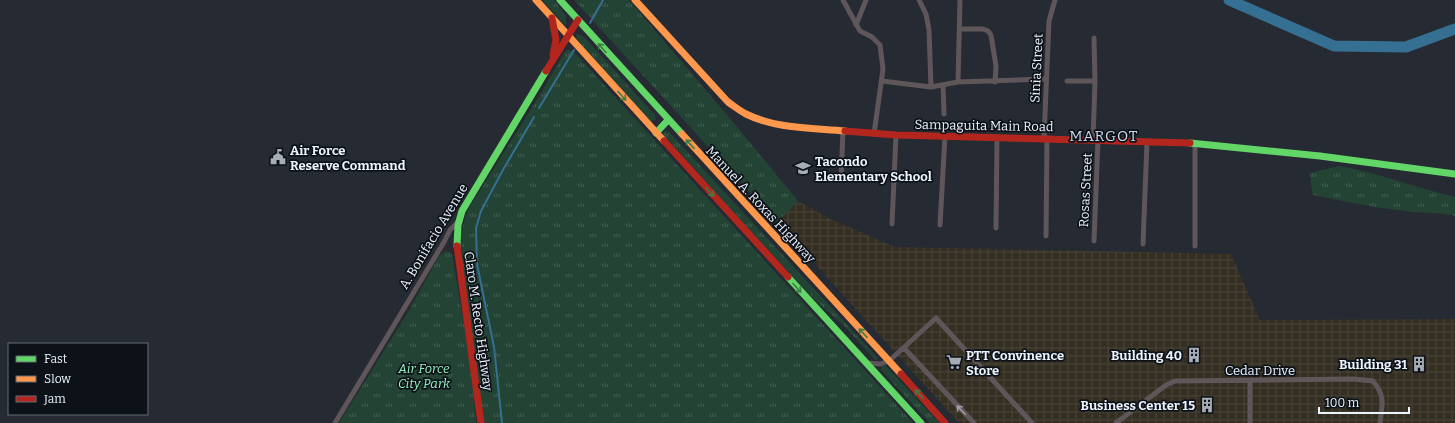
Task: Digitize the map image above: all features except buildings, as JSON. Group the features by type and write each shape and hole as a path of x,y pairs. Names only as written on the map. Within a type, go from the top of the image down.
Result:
{"main road":[{"path":"536,0 567,36 921,423"},
{"name":"Manuel A. Roxas Highway","path":"560,0 946,423"},
{"name":"Sampaguita Main Road","path":"635,0 702,76 728,102 746,114 771,123 796,127 874,134 997,136 1195,143 1320,156 1455,174"},
{"name":"A. Bonifacio Avenue","path":"551,62 556,40 552,18"},
{"name":"A. Bonifacio Avenue","path":"458,222 460,214 551,62 578,20"},
{"path":"656,133 668,120"},
{"name":"Claro M. Recto Highway","path":"458,222 456,238 458,261 480,423"}],"street":[{"path":"843,0 860,31 880,45 883,70 874,134"},
{"path":"856,25 866,0"},
{"path":"919,0 926,14 929,30 931,87"},
{"path":"958,82 960,0"},
{"name":"Sinia Street","path":"1046,236 1046,79 1049,21 1055,0"},
{"path":"960,29 983,29 988,31 991,35 996,66 995,82"},
{"name":"Rosas Street","path":"1094,38 1094,241"},
{"path":"882,81 931,87 958,82 995,82 1046,79"},
{"path":"1067,81 1095,81"},
{"path":"943,85 944,114"},
{"path":"841,180 844,131"},
{"path":"892,224 896,135"},
{"path":"940,225 945,136"},
{"path":"996,228 997,136"},
{"path":"1143,244 1148,142"},
{"path":"1195,143 1195,246"},
{"name":"A. Bonifacio Avenue","path":"335,423 450,230 458,222"},
{"path":"866,363 880,364 889,361 936,318 1032,423"},
{"path":"904,348 974,423"},
{"name":"Cedar Drive","path":"1116,423 1170,383 1182,380 1250,381 1353,379 1373,382 1379,389 1382,398 1380,423"},
{"path":"1250,381 1250,423"}],"shaded area":[{"path":"798,201 830,219 895,247 1231,254 1260,320 1455,319 1455,423 959,423 777,222"}],"green space":[{"path":"542,0 554,0 566,16 566,26"},
{"path":"574,0 629,0 798,201 777,222"},
{"path":"577,34 586,39 655,115 655,120 651,121 583,46 576,37"},
{"path":"566,50 574,52 913,423 483,423 462,267 461,244 464,222 469,208"},
{"path":"665,130 670,133 877,357 878,360 875,360 844,326 816,301 756,237 663,134"},
{"path":"1339,166 1455,197 1455,216 1388,209 1313,195 1310,173"},
{"name":"Air Force City Park","path":"446,251 451,253 453,259 471,367 476,423 339,423 410,309 439,256"},
{"path":"884,365 939,423 930,423 881,370 881,366"}],"waterway":[{"path":"590,23 603,0"},
{"path":"1229,0 1334,46 1406,47 1455,29"},
{"path":"539,108 574,50"},
{"path":"502,423 494,347 477,264 476,228 481,211 534,117"}],"traffic: fast":[{"path":"560,0 682,134"},
{"path":"457,246 458,225 462,211 546,71"},
{"path":"656,133 668,120"},
{"path":"1190,143 1320,156 1455,174"},
{"path":"788,277 921,423"}],"traffic: slow":[{"path":"536,0 664,141"},
{"path":"635,0 728,102 746,114 769,123 845,131"},
{"path":"682,134 901,374"}],"traffic: jam":[{"path":"552,18 556,40 553,55"},
{"path":"546,71 578,20"},
{"path":"845,131 896,135 1190,143"},
{"path":"664,141 788,277"},
{"path":"457,246 481,423"},
{"path":"901,374 945,423"}],"place":[{"name":"Air Force Reserve Command","path":"278,157"},
{"name":"Tacondo Elementary School","path":"803,168"},
{"name":"Building 40","path":"1194,355"},
{"name":"PTT Convinence Store","path":"954,362"},
{"name":"Building 31","path":"1419,364"},
{"name":"Business Center 15","path":"1207,405"}],"district":[{"name":"MARGOT","path":"1104,136"}]}
